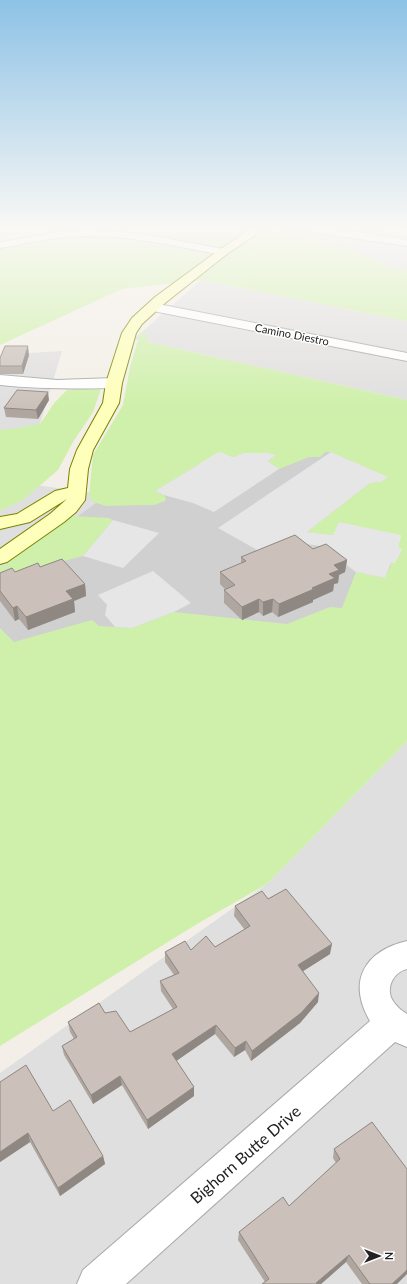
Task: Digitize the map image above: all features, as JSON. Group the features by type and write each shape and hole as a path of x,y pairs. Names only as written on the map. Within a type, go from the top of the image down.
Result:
{"street":[{"path":"0,558 69,508 76,500 79,469 85,450 100,426 111,403 114,382 129,333 138,321 157,303 178,287"},
{"name":"Camino Diestro","path":"157,303 407,349"},
{"name":"Camino Diestro","path":"157,303 407,357"},
{"path":"0,380 27,384 64,385 114,382"},
{"path":"0,523 23,518 61,495 76,492"},
{"path":"399,1027 378,1006 374,992 376,980 380,970 389,961 400,956 407,956"},
{"name":"Bighorn Butte Drive","path":"97,1284 368,1045 399,1027"}],"shaded area":[{"path":"193,287 236,287 407,321 407,400 134,339"},
{"path":"62,351 22,483 106,495 5,571 0,573 0,355"},
{"path":"293,433 407,479 378,638 0,662 0,573 5,571 106,495"},
{"path":"219,452 233,457 244,453 268,453 276,455 268,461 279,469 214,512 193,503 155,491"},
{"path":"331,452 388,477 381,482 370,483 307,532 333,535 339,522 401,535 398,547 402,549 401,552 395,563 391,563 385,578 356,572 321,546 291,542 268,556 218,528"},
{"path":"113,520 159,533 123,568 83,556"},
{"path":"153,571 191,603 174,612 132,628 115,627 105,615 107,605 98,595"},
{"path":"407,741 407,1284 0,1284 0,1073 267,884"}],"green space":[{"path":"0,287 140,287 122,289 0,345"},
{"path":"236,287 407,287 407,321"},
{"path":"140,333 147,334 147,342 407,400 407,741 267,884 197,924 0,1046 0,628 14,642 92,620 99,626 132,628 174,612 287,624 330,607 342,608 356,572 385,578 399,548 401,535 333,535 307,532 370,483 381,482 387,477 331,452 325,452 320,457 309,457 279,469 268,461 276,455 244,453 233,457 219,452 155,491 164,495 166,499 165,501 154,505 106,506 93,502 89,495 93,455 123,405 130,367"},
{"path":"92,388 101,389 93,412 73,442 58,470 23,500 0,511 0,430 40,424 55,402 67,390"},
{"path":"73,516 109,518 113,520 83,556 56,563 0,587 0,567 4,566 55,524"}],"building":[{"path":"5,346 28,346 22,366 0,366 0,358"},
{"path":"17,390 48,392 36,410 4,408"},
{"path":"295,535 313,549 326,544 347,560 334,565 339,570 329,574 335,578 279,604 273,599 263,602 259,599 242,607 224,590 235,585 220,572 246,561 241,557"},
{"path":"62,559 85,584 66,591 73,599 26,617 17,606 13,608 0,591 0,573 12,568 15,572 38,563 40,567"},
{"path":"286,889 332,944 298,965 319,993 301,1013 252,1051 246,1041 235,1048 216,1025 172,1054 194,1087 147,1120 120,1076 91,1095 62,1046 77,1037 68,1022 99,1003 105,1013 116,1011 130,1032 177,1007 160,981 179,973 165,952 185,941 191,950 206,936 215,947 250,926 235,906 262,891 268,899"},
{"path":"26,1065 53,1111 70,1100 103,1156 58,1188 28,1133 0,1152 0,1082"},
{"path":"372,1122 407,1169 407,1270 392,1284 370,1284 349,1255 316,1283 317,1284 262,1284 269,1279 239,1232 283,1197 289,1206 340,1159 334,1149"}]}
